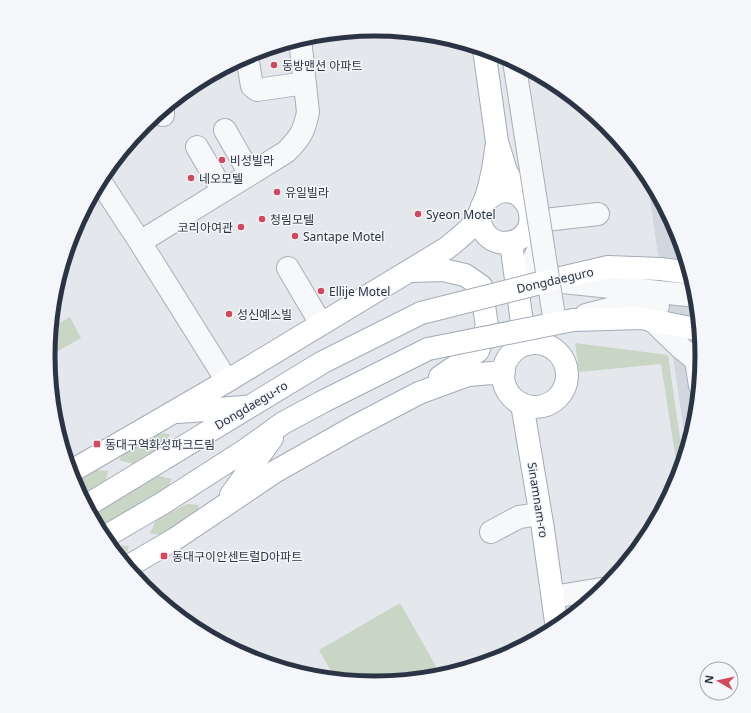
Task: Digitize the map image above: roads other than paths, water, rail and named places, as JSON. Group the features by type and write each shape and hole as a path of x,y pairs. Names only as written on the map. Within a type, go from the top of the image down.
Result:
{"main road":[{"path":"485,55 497,142 506,171 518,195"},
{"path":"75,469 227,381 448,248 469,229 481,210 487,199 494,194 510,192 518,195 530,208 534,228 511,243 498,242 482,230 480,222 481,210 495,167 497,142"},
{"path":"511,243 525,344"},
{"name":"Dongdaeguro","path":"421,314 608,267 683,268"},
{"path":"410,271 443,270 465,274 481,286 487,326 478,351 419,393"},
{"name":"Dongdaegu-ro","path":"91,503 323,362 421,314"},
{"path":"109,535 163,503 221,466 283,423 428,349 573,320 641,318 694,329"},
{"path":"535,342 546,344 555,349 562,357 566,366 567,376 565,386 560,395 552,402 542,406 522,404 513,398 506,389 504,372 508,357 516,349 525,344 535,342"},
{"path":"132,564 175,539 276,471 316,447 419,393 468,375 504,372"},
{"name":"Sinamnam-ro","path":"522,404 556,622"},
{"path":"172,413 249,407"},
{"path":"223,507 283,423"}],"street":[{"path":"140,242 286,152 299,140 306,123 308,112 301,45"},
{"path":"248,62 252,86 257,90 305,83"},
{"path":"515,68 534,228 548,281 555,323 629,304 692,308"},
{"path":"225,130 250,174"},
{"path":"197,147 223,191"},
{"path":"104,187 227,381"},
{"path":"522,288 534,228 545,220 598,214"},
{"path":"288,268 321,324"},
{"path":"548,281 690,295"},
{"path":"652,320 670,338 696,354"},
{"path":"491,532 519,517 540,514"},
{"path":"553,597 594,590"}],"place":[{"name":"동방맨션 아파트","path":"274,65"},
{"name":"비성빌라","path":"222,160"},
{"name":"네오모텔","path":"191,178"},
{"name":"유일빌라","path":"277,192"},
{"name":"Syeon Motel","path":"418,214"},
{"name":"청림모텔","path":"262,219"},
{"name":"코리아여관","path":"241,227"},
{"name":"Santape Motel","path":"295,236"},
{"name":"Ellije Motel","path":"321,291"},
{"name":"성신예스빌","path":"229,314"},
{"name":"동대구역화성파크드림","path":"97,444"},
{"name":"동대구이안센트럴D아파트","path":"164,556"}]}
